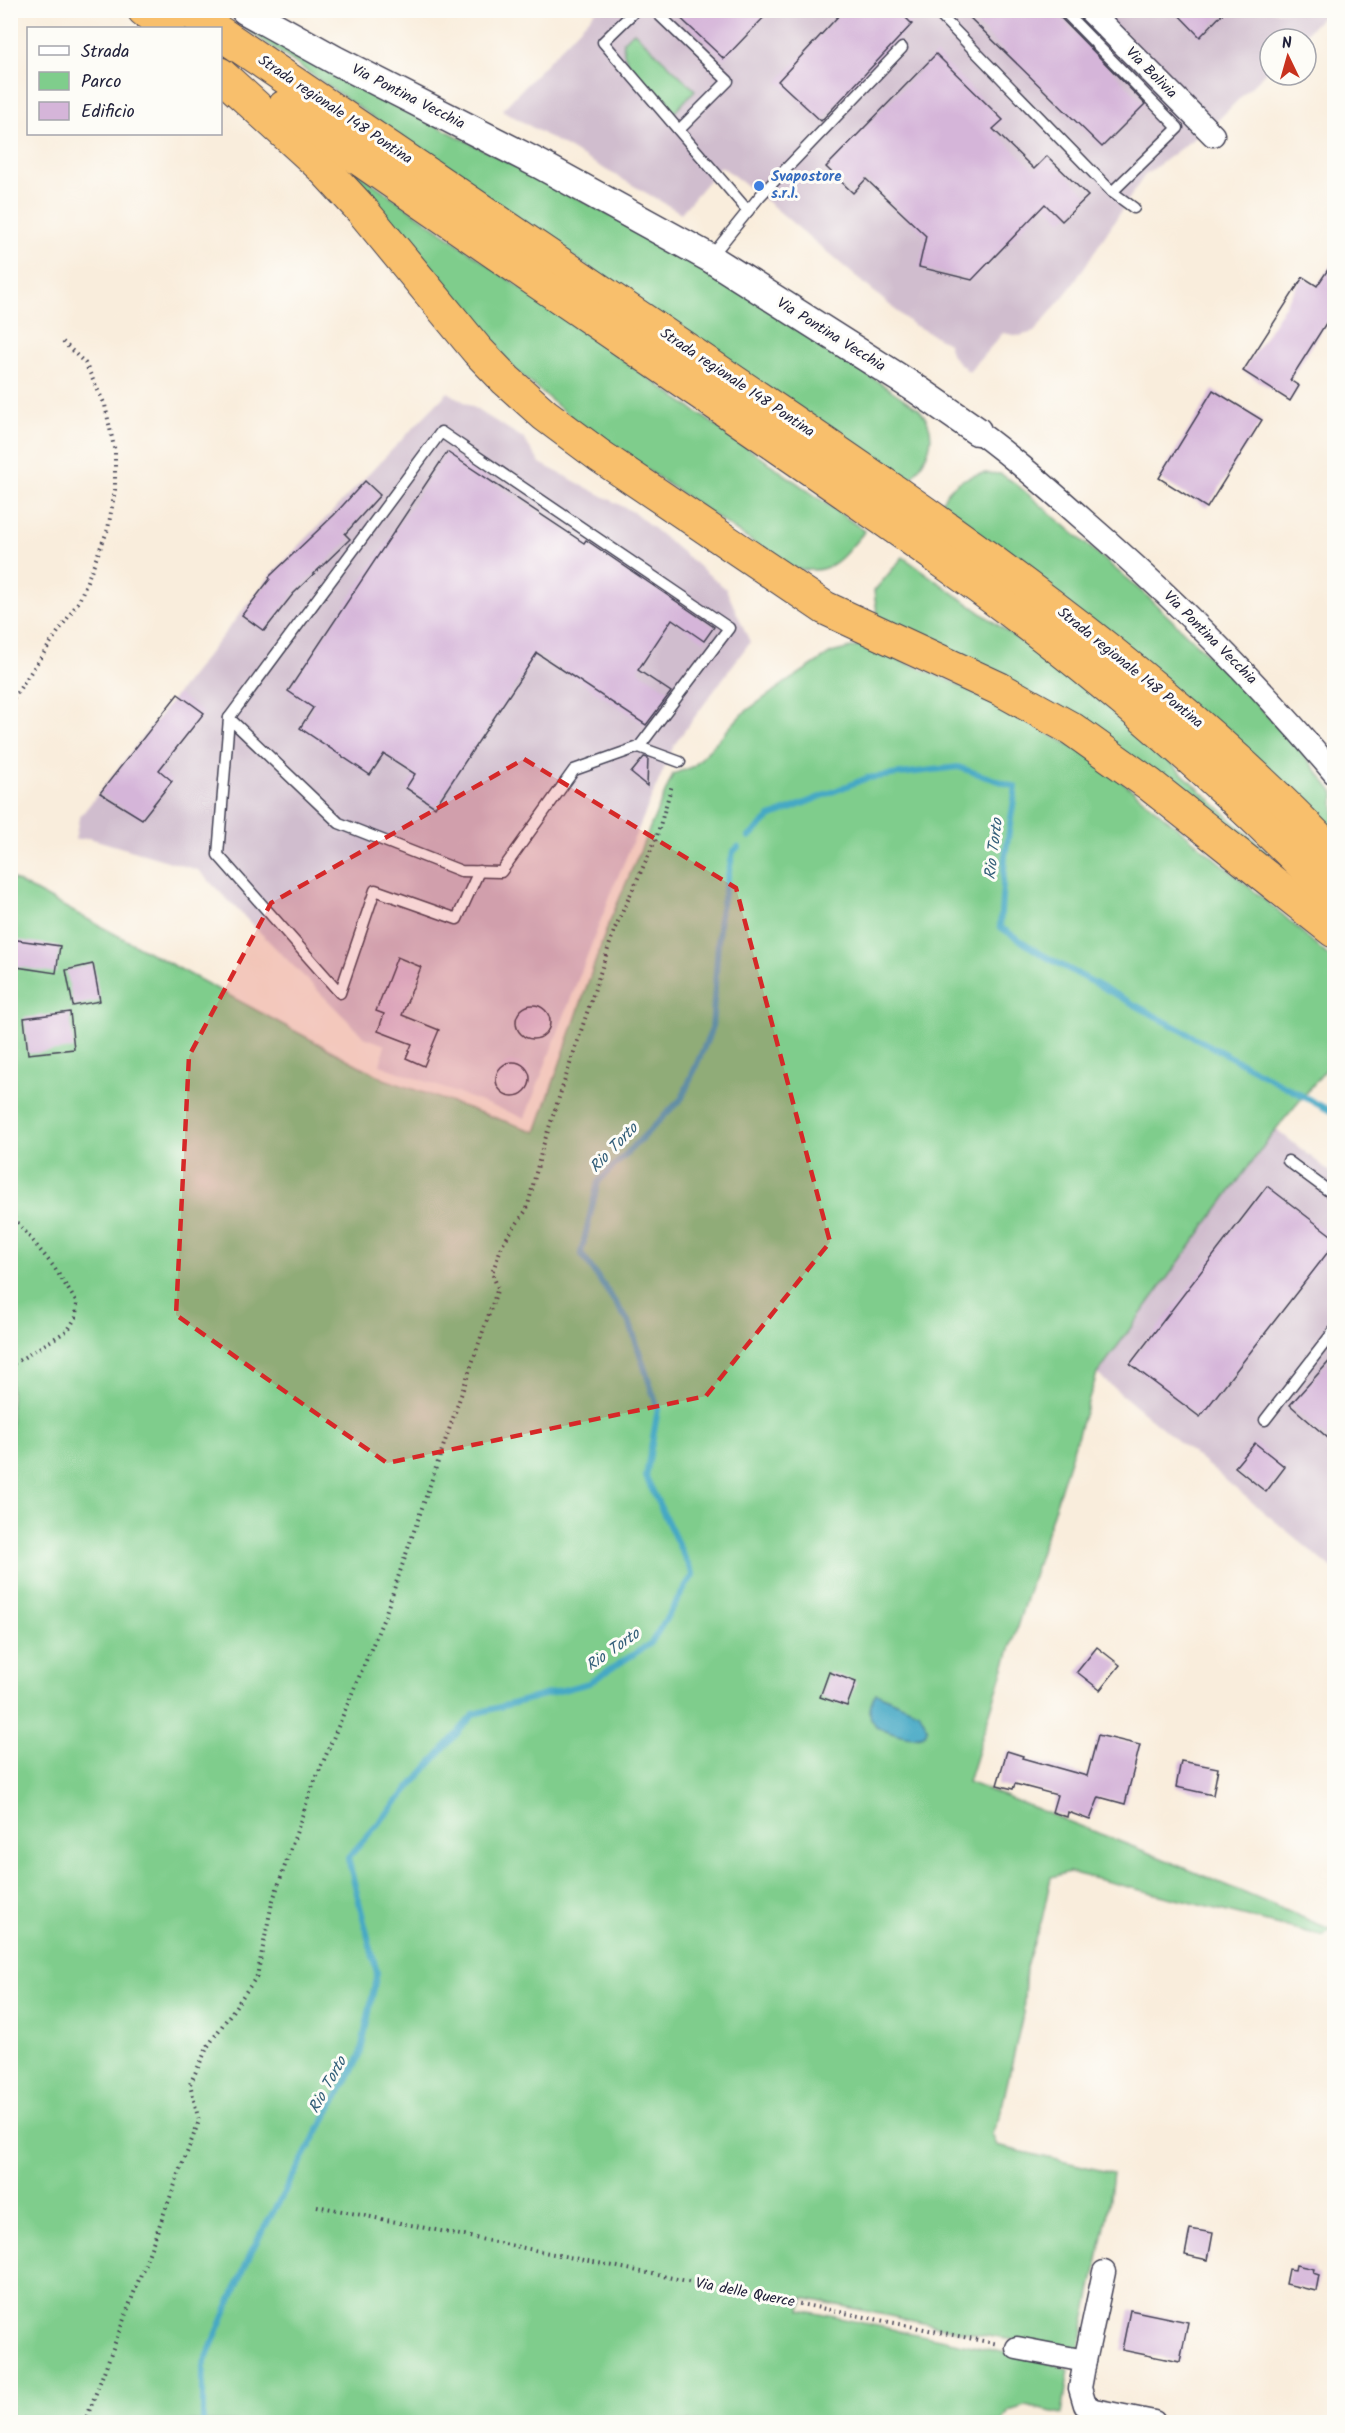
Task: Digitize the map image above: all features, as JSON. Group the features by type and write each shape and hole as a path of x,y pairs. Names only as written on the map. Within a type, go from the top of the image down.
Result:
{"highway":[{"path":"144,10 168,27"},
{"path":"188,10 213,27"},
{"name":"Strada regionale 148 Pontina","path":"222,34 877,496 1099,680 1228,770"},
{"name":"Strada regionale 148 Pontina","path":"222,65 877,496"},
{"path":"222,76 321,166 361,209 472,345 512,386 553,421 600,456 825,608 1000,689 1072,729 1149,784 1335,931"},
{"path":"1228,770 1335,854"},
{"path":"1228,770 1335,896"}],"street":[{"name":"Via Pontina Vecchia","path":"245,10 335,60 567,179 710,258 918,390 977,431 1023,467 1168,596 1256,684 1335,773"},
{"name":"Via Bolivia","path":"1089,10 1213,135"},
{"path":"1104,2272 1080,2388 1085,2405 1094,2410 1154,2422"},
{"path":"1017,2348 1085,2361"}],"lane":[{"path":"636,10 603,42 748,212"},
{"path":"654,10 728,81 679,130"},
{"path":"935,10 1112,192 1134,208"},
{"path":"1063,10 1178,128 1112,192"},
{"path":"710,258 760,196 902,48"},
{"path":"229,718 339,823 461,871 501,872 574,770 639,747 729,628 441,432 229,718 218,855 340,993 375,890 457,919 479,872"},
{"path":"639,747 680,762"},
{"path":"1288,1161 1335,1195"},
{"path":"1265,1420 1335,1331"}],"path":[{"path":"10,703 79,601 108,529 115,490 115,452 105,405 85,363 63,342"},
{"path":"85,2422 199,2121 190,2084 208,2046 257,1976 275,1892 310,1793 384,1618 498,1288 492,1273 503,1243 527,1209 542,1149 615,928 656,839 672,785"},
{"path":"10,1213 54,1267 77,1303 76,1317 68,1330 10,1366"},
{"name":"Via delle Querce","path":"316,2206 1017,2348"}],"highlighted area":[{"path":"524,759 736,888 830,1242 706,1396 387,1463 176,1315 189,1056 271,903"}],"shaded area":[{"path":"596,11 1328,11 1312,27 1258,27 1258,80 1217,121 1144,176 1072,286 1034,332 1019,336 1003,333 969,372 952,356 948,343 912,324 769,203 721,166 681,213 502,110"},
{"path":"448,392 523,438 540,463 635,513 726,589 750,642 674,745 614,886 525,1118 380,1065 385,1045 364,1037 198,870 89,838 75,840 79,818 269,577"},
{"path":"1276,1129 1334,1175 1334,1570 1097,1374"}],"green space":[{"path":"236,22 699,261 919,409 926,419 931,440 929,450 919,469 904,487"},
{"path":"634,32 695,90 671,116 628,63 623,41"},
{"path":"354,170 865,531 841,558 825,568 803,570 789,567 577,422 515,370 350,176"},
{"path":"985,473 1001,474 1015,483 1148,597 1239,685 1301,751 1334,793 1334,845 939,507 947,493 957,483"},
{"path":"903,557 1058,668 1126,721 1277,862 1268,872 881,621 877,612 874,591"},
{"path":"863,645 955,683 1095,759 1283,915 1334,961 1334,1060 1276,1129 1097,1374 968,1782 1154,1855 1330,1929 1323,1936 1069,1872 1051,1877 1042,1919 1026,1966 1023,2014 1000,2115 992,2134 997,2146 1113,2173 1108,2212 1079,2350 975,2334 804,2298 801,2310 1054,2363 1069,2370 1062,2414 1025,2406 1009,2411 1002,2422 738,2422 736,2420 733,2422 11,2422 11,878 384,1079 536,1132 608,925 673,774 694,766 742,714 785,683 831,653"}],"water":[{"path":"876,1693 919,1712 928,1728 925,1734 913,1737 875,1726 870,1710"}],"building":[{"path":"672,10 771,10 724,59"},
{"path":"844,10 898,10 912,24 821,121 778,81"},
{"path":"962,10 1053,10 1145,104 1102,147"},
{"path":"1174,10 1226,10 1200,37"},
{"path":"936,54 1003,120 993,129 1034,169 1047,156 1088,196 1062,221 1045,204 972,280 919,267 926,236 866,179 853,193 826,167"},
{"path":"1335,259 1335,309 1290,380 1299,386 1290,401 1243,371 1303,277 1317,286"},
{"path":"1213,390 1262,420 1207,508 1159,478"},
{"path":"447,452 584,543 586,540 714,627 704,641 672,619 638,670 671,692 646,725 537,653 435,807 406,788 415,774 384,754 370,775 300,728 313,708 288,691"},
{"path":"365,481 380,495 345,534 350,539 293,594 264,631 242,615 270,579 269,577 334,515"},
{"path":"178,694 204,713 159,770 172,781 142,819 100,793"},
{"path":"644,757 648,758 647,786 631,773"},
{"path":"10,939 60,946 56,973 10,966"},
{"path":"397,957 421,967 402,1015 439,1030 424,1066 406,1058 412,1044 378,1031 384,1014 376,1011"},
{"path":"93,964 100,1001 73,1006 66,970"},
{"path":"533,1005 545,1010 550,1022 545,1034 533,1039 521,1034 516,1022 521,1010"},
{"path":"70,1012 74,1049 28,1054 24,1018"},
{"path":"513,1062 525,1067 530,1079 525,1091 513,1096 501,1091 496,1079 501,1067"},
{"path":"1267,1186 1335,1238 1335,1243 1200,1417 1130,1364"},
{"path":"1335,1355 1335,1444 1290,1405"},
{"path":"1255,1443 1285,1467 1266,1492 1235,1467"},
{"path":"1097,1647 1120,1665 1100,1690 1077,1672"},
{"path":"829,1672 856,1682 847,1706 820,1697"},
{"path":"1098,1735 1140,1745 1125,1804 1099,1797 1090,1820 1068,1812 1067,1817 1052,1812 1057,1795 1015,1784 1013,1789 997,1785 1007,1751 1023,1756 1022,1758 1087,1776"},
{"path":"1181,1761 1218,1768 1213,1795 1176,1787"},
{"path":"1190,2229 1213,2233 1208,2260 1185,2255"},
{"path":"1296,2265 1314,2269 1313,2273 1319,2275 1316,2291 1286,2284 1289,2269 1295,2270"},
{"path":"1130,2310 1188,2322 1180,2362 1122,2350"}],"waterway":[{"name":"Rio Torto","path":"749,837 770,817 867,778 958,767 1016,787 1005,857 1000,927 1041,954 1334,1113"},
{"name":"Rio Torto","path":"203,2422 203,2366 252,2250 360,2056 377,1973 348,1858 474,1714 589,1683 651,1643 693,1575 646,1477 658,1409 630,1324 581,1253 598,1182 682,1098 712,1029 720,913 733,852 738,847"}],"place":[{"name":"Svapostore s.r.l.","path":"759,186"}]}
